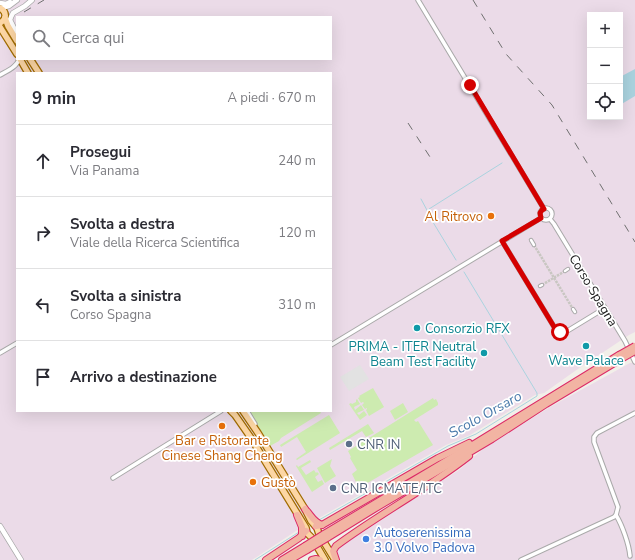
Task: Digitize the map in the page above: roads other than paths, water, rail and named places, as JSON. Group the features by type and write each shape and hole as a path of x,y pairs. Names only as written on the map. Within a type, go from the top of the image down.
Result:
{"highway":[{"path":"323,536 374,509 492,439 635,346"},
{"path":"290,560 323,536 500,428 620,357 635,351"},
{"path":"305,509 317,525 438,458 500,428"},
{"path":"336,560 333,551 336,546 452,469 492,439"},
{"path":"266,560 307,533 302,527 297,515"},
{"path":"282,560 306,548"},
{"path":"312,560 320,560"}],"main road":[{"path":"0,6 5,12 10,30 16,39"},
{"path":"0,23 4,21 6,17"},
{"path":"0,27 16,53"},
{"path":"21,60 27,72"},
{"path":"32,60 38,72"},
{"path":"232,412 236,415 251,438 307,533 325,560"},
{"path":"245,412 305,509"},
{"path":"307,533 308,525 317,525 336,560"}],"street":[{"path":"0,6 13,0"},
{"path":"0,6 9,6 17,0"},
{"path":"6,17 8,14 32,0"},
{"path":"16,32 10,20 13,13 32,0"},
{"name":"Corso Spagna","path":"418,0 544,209 551,211 552,214 550,219 625,341 635,362"},
{"path":"0,31 16,54"},
{"path":"0,75 16,65 20,60"},
{"path":"16,65 20,64 24,66"},
{"path":"541,218 540,213 544,209"},
{"path":"541,218 544,220 550,219"},
{"path":"332,344 541,218"},
{"path":"531,240 534,245"},
{"path":"502,241 556,330 564,333 605,308"},
{"path":"0,353 16,344"},
{"path":"112,478 219,412"},
{"path":"248,412 256,425 258,433"},
{"path":"630,556 627,542 616,515 618,507 594,442 594,437 597,433 635,413"},
{"path":"274,476 282,472"},
{"path":"521,560 616,515"},
{"path":"0,526 21,560"}],"water":[{"path":"635,69 635,96 623,103 623,84 623,75"}],"waterway":[{"name":"Scolo Orsaro","path":"456,260 428,214 429,209 502,163"},
{"path":"421,199 428,212"},
{"name":"Scolo Orsaro","path":"319,520 448,446 476,434 537,396 537,393 464,272"},
{"name":"Scolo Orsaro","path":"255,560 299,532"}],"tunnel":[{"path":"534,245 573,309"},
{"path":"542,285 565,271"}],"railway":[{"path":"24,12 44,0"},
{"path":"473,0 506,54 552,105 635,242"},
{"path":"408,123 430,157"}],"place":[{"name":"Al Ritrovo","path":"491,216"},
{"name":"Consorzio RFX","path":"417,328"},
{"name":"Wave Palace","path":"586,346"},
{"name":"PRIMA - ITER Neutral Beam Test Facility","path":"484,353"},
{"name":"Bar e Ristorante Cinese Shang Cheng","path":"222,426"},
{"name":"CNR IN","path":"349,444"},
{"name":"Gustò","path":"253,482"},
{"name":"CNR ICMATE/ITC","path":"333,488"},
{"name":"Autoserenissima 3.0 Volvo Padova","path":"366,539"}]}
